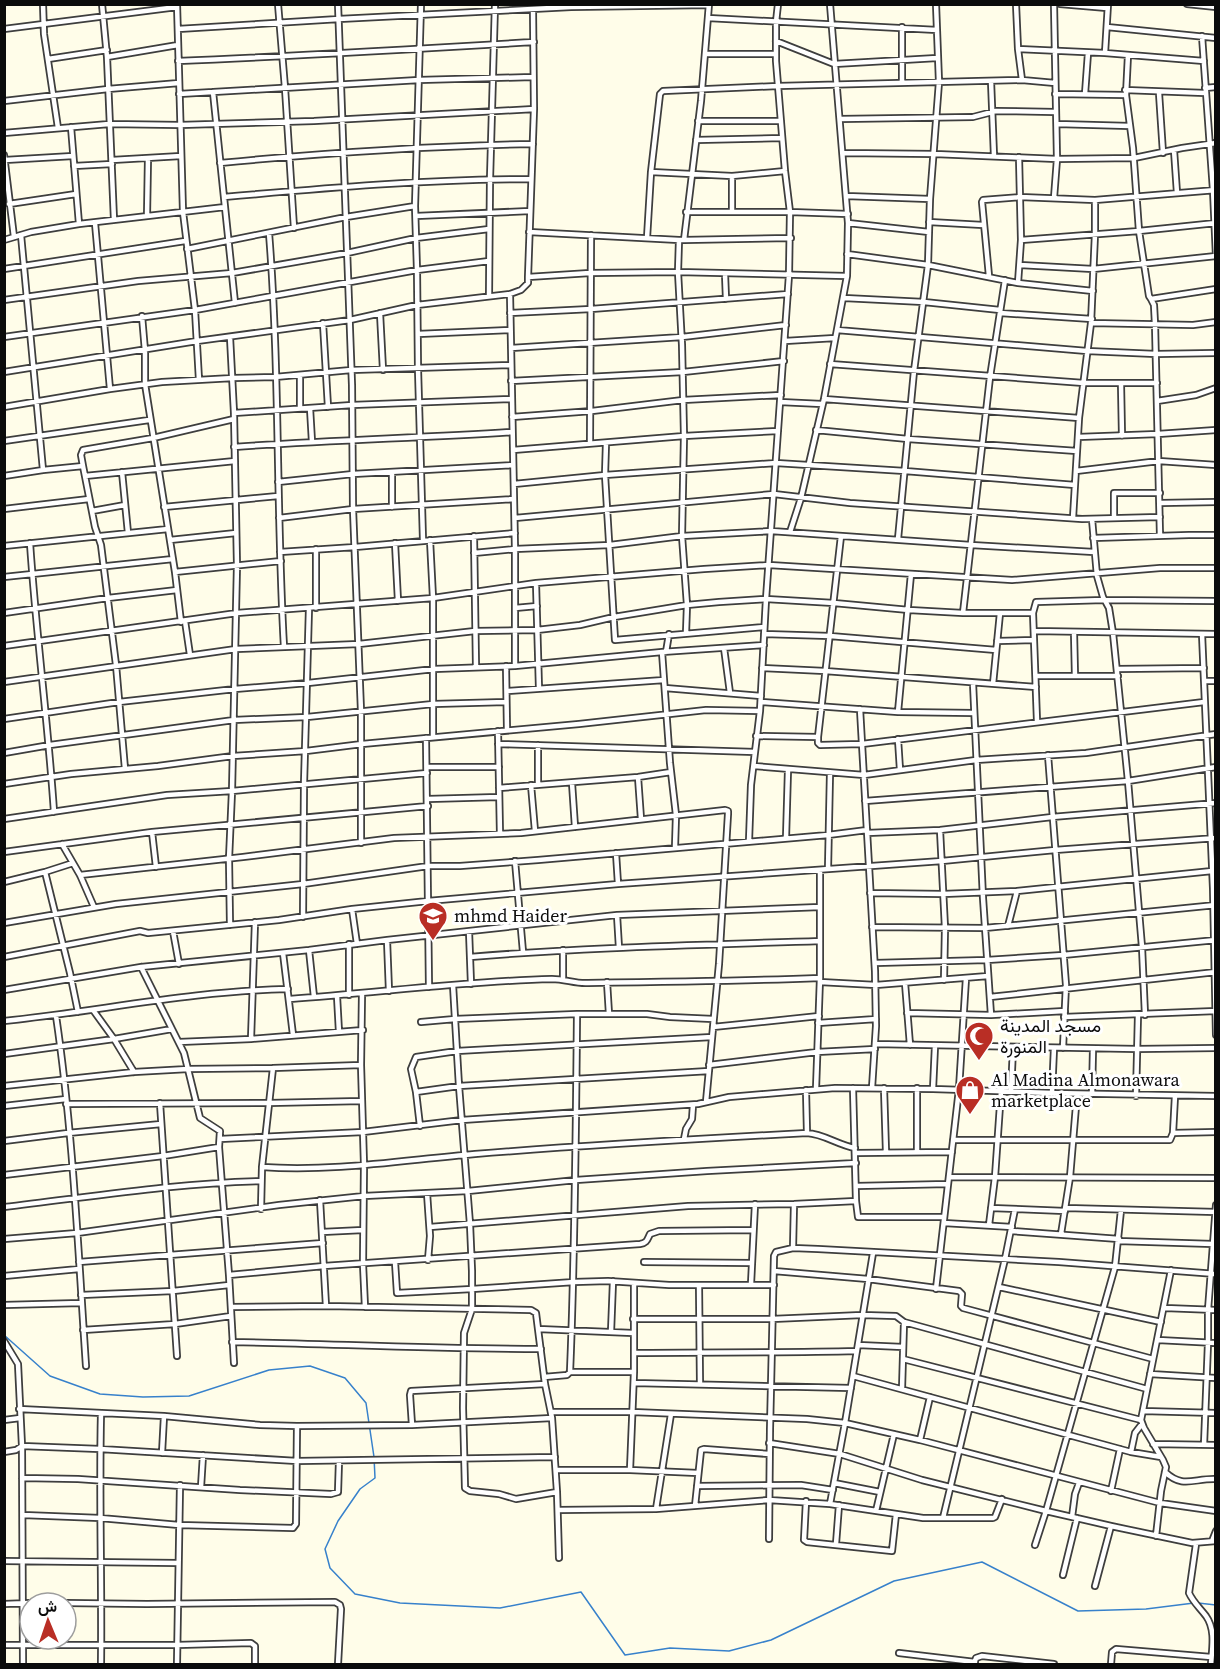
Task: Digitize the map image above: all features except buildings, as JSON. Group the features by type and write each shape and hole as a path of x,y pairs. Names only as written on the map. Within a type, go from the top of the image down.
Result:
{"street":[{"path":"43,4 43,24 58,129"},
{"path":"102,4 107,50 114,220"},
{"path":"278,4 294,228"},
{"path":"338,4 362,744 361,843"},
{"path":"421,4 415,206 423,540"},
{"path":"749,841 751,785 761,699 789,275 790,212 784,171 776,54 778,4"},
{"path":"790,532 801,498 823,401 847,276 848,214 830,4"},
{"path":"898,539 914,371 928,265 930,199 939,82 936,4"},
{"path":"1016,4 1022,80"},
{"path":"1054,4 1057,124 1054,198"},
{"path":"1060,4 1108,6 1105,53"},
{"path":"1187,4 1215,7"},
{"path":"178,29 420,15 495,8 532,10 574,6 709,5 702,89 678,272 684,436 682,536 687,633"},
{"path":"4,29 177,6 183,212 195,310 199,380"},
{"path":"489,296 495,8"},
{"path":"4,372 350,320 417,305 510,294 525,286 528,283 534,109 532,10"},
{"path":"708,18 937,30"},
{"path":"902,27 900,59 902,83"},
{"path":"1107,27 1215,38"},
{"path":"1020,265 1093,268 1215,256 1214,190 1202,36"},
{"path":"776,41 834,63 938,58"},
{"path":"178,61 534,42"},
{"path":"107,57 178,45"},
{"path":"1018,49 1105,53 1204,62"},
{"path":"48,59 107,50"},
{"path":"1085,94 1088,53"},
{"path":"705,54 776,54"},
{"path":"1128,55 1125,93 1134,158 1139,231 1148,293 1154,305 1161,503 1160,536"},
{"path":"179,94 419,80 533,77"},
{"path":"647,238 651,172 661,92 778,86 1022,80 1056,83"},
{"path":"991,81 994,156"},
{"path":"4,101 179,83"},
{"path":"1055,93 1159,93 1205,91 1215,87"},
{"path":"213,92 235,303"},
{"path":"1159,93 1163,153"},
{"path":"4,133 109,124 180,125 342,120 534,109"},
{"path":"840,119 973,117 992,112 1055,112"},
{"path":"698,122 781,121"},
{"path":"1057,124 1130,126"},
{"path":"71,127 79,224"},
{"path":"696,140 782,138"},
{"path":"843,153 1057,159 1134,158 1215,143"},
{"path":"220,163 344,153 533,144"},
{"path":"1174,150 1177,194"},
{"path":"4,155 8,208 14,237"},
{"path":"5,160 73,156"},
{"path":"74,166 181,156"},
{"path":"1018,283 1021,240 1019,157"},
{"path":"147,216 148,158"},
{"path":"651,172 732,176 784,171"},
{"path":"732,176 732,212"},
{"path":"224,197 345,186 531,178"},
{"path":"990,276 982,201 1020,197 1095,200 1214,190"},
{"path":"8,208 76,194"},
{"path":"846,196 930,199"},
{"path":"1073,518 1079,418 1091,321 1095,200"},
{"path":"187,249 346,217 415,206"},
{"path":"4,240 79,224 225,207"},
{"path":"416,216 530,211"},
{"path":"686,212 848,214"},
{"path":"929,222 983,225"},
{"path":"95,223 110,389"},
{"path":"848,223 929,232"},
{"path":"1021,240 1215,223"},
{"path":"4,300 138,281 232,273 347,253 416,238 489,229"},
{"path":"529,232 681,240 790,238"},
{"path":"269,233 284,647"},
{"path":"21,235 43,470"},
{"path":"590,443 592,411 591,235"},
{"path":"4,269 185,241"},
{"path":"847,254 928,265 1018,283 1093,291"},
{"path":"4,337 195,310 417,270 489,261"},
{"path":"528,276 678,272 847,276"},
{"path":"725,274 726,299"},
{"path":"963,613 990,377 1005,280"},
{"path":"1151,299 1215,289"},
{"path":"510,294 515,666"},
{"path":"510,313 788,294"},
{"path":"844,298 924,302 1091,321 1193,325 1215,322"},
{"path":"380,313 383,370"},
{"path":"142,316 145,384 150,420 190,656"},
{"path":"323,323 328,407"},
{"path":"511,348 682,338 786,326"},
{"path":"418,334 510,330"},
{"path":"837,330 1088,351 1156,354 1215,353"},
{"path":"230,337 237,565 229,859 230,925"},
{"path":"785,341 835,338"},
{"path":"512,381 683,372 784,361"},
{"path":"830,364 1084,383 1157,383"},
{"path":"4,407 145,384 275,377 351,370 511,365"},
{"path":"300,375 300,408"},
{"path":"1121,384 1122,435"},
{"path":"1157,401 1196,395 1215,388"},
{"path":"512,417 592,411 683,400 781,395"},
{"path":"234,413 352,405 512,399"},
{"path":"780,402 823,401 911,405 1079,418"},
{"path":"310,408 312,442"},
{"path":"125,769 116,665 104,567 81,455 83,450 153,438 234,419"},
{"path":"4,441 150,420"},
{"path":"816,430 1077,451"},
{"path":"1078,437 1215,430"},
{"path":"513,450 778,431"},
{"path":"234,447 512,432"},
{"path":"606,443 605,475 615,640 669,634 764,631 996,650"},
{"path":"85,476 235,461"},
{"path":"1076,471 1159,461 1215,465"},
{"path":"514,484 776,463 1075,485"},
{"path":"278,482 353,474 513,465"},
{"path":"4,476 83,466"},
{"path":"122,472 128,532"},
{"path":"392,472 392,507"},
{"path":"1114,518 1114,494 1160,493"},
{"path":"514,518 774,494 901,507 1073,518 1160,518"},
{"path":"164,507 278,496"},
{"path":"4,509 89,499"},
{"path":"279,518 353,509 514,499"},
{"path":"1161,503 1215,502"},
{"path":"92,511 125,505"},
{"path":"1092,519 1096,572 1104,600 1109,608 1118,676 1142,947 1145,1014"},
{"path":"4,546 168,529"},
{"path":"474,553 610,545 682,536 771,531 1094,552"},
{"path":"170,540 236,533"},
{"path":"280,552 515,533"},
{"path":"1093,538 1215,535"},
{"path":"474,536 476,667"},
{"path":"841,536 818,737 820,745 862,744 1204,702"},
{"path":"430,540 433,598 433,737"},
{"path":"30,543 50,745 54,812"},
{"path":"395,543 398,601"},
{"path":"316,549 316,608"},
{"path":"4,577 173,559"},
{"path":"175,572 281,561"},
{"path":"4,646 237,613 433,598 536,583 769,565 1012,580 1160,568 1215,568"},
{"path":"898,712 911,574"},
{"path":"536,583 539,688"},
{"path":"4,614 177,590"},
{"path":"4,682 236,650 358,644 475,631 537,630 580,625 687,605 766,599 963,613 1033,613"},
{"path":"1037,721 1033,613 1035,603 1039,601 1104,600 1215,602"},
{"path":"515,608 537,606"},
{"path":"303,917 309,608"},
{"path":"993,684 1000,613"},
{"path":"1034,631 1215,634"},
{"path":"1074,632 1075,676"},
{"path":"669,634 664,652 664,680 676,815 675,847"},
{"path":"1202,634 1208,768 1213,804 1215,1035"},
{"path":"997,642 1034,640"},
{"path":"4,719 235,688 308,683 434,669 515,666 764,645"},
{"path":"724,648 730,693"},
{"path":"506,666 507,730"},
{"path":"762,668 1036,687"},
{"path":"1117,669 1203,668"},
{"path":"1036,676 1118,676"},
{"path":"507,691 664,680"},
{"path":"1204,681 1215,681"},
{"path":"973,683 991,1015"},
{"path":"665,688 730,693 822,706 898,712 974,713"},
{"path":"4,753 234,720 307,717 433,704 506,702"},
{"path":"4,784 233,756 306,751 711,709 760,711"},
{"path":"860,709 876,985 872,1088"},
{"path":"498,731 500,834"},
{"path":"754,766 864,775 976,760 1086,753 1215,735"},
{"path":"756,736 818,737"},
{"path":"426,738 429,987"},
{"path":"898,739 900,770"},
{"path":"498,744 755,752"},
{"path":"537,785 538,745"},
{"path":"1048,755 1066,988 1063,1048"},
{"path":"4,819 146,798 362,779 427,770 499,767"},
{"path":"866,801 1128,781 1215,767"},
{"path":"786,838 788,770"},
{"path":"499,788 638,777 671,772"},
{"path":"828,869 830,773"},
{"path":"638,777 641,819"},
{"path":"572,783 575,827"},
{"path":"531,786 536,831"},
{"path":"428,799 499,797"},
{"path":"4,923 94,907 303,884 428,866 460,866 867,832 940,830 1052,817 1213,804"},
{"path":"4,852 152,832 428,806"},
{"path":"80,875 428,836 500,834 728,811 720,944 706,1102"},
{"path":"940,830 945,928 944,980"},
{"path":"152,832 156,867"},
{"path":"4,957 140,931 148,933 173,931 428,901 724,875 942,861 1213,838"},
{"path":"62,844 80,875 94,907"},
{"path":"616,853 618,884"},
{"path":"515,861 523,952"},
{"path":"4,882 73,863"},
{"path":"816,1089 820,980 820,870"},
{"path":"45,872 78,1012"},
{"path":"870,893 944,894 1017,891 1212,872"},
{"path":"1008,926 1017,891"},
{"path":"872,927 985,928 1214,905"},
{"path":"4,990 141,967 617,915 820,907"},
{"path":"352,909 357,944"},
{"path":"617,915 619,948"},
{"path":"251,1039 255,922"},
{"path":"173,931 178,964"},
{"path":"469,931 471,984"},
{"path":"387,940 389,991"},
{"path":"875,963 1063,955 1215,940"},
{"path":"470,957 563,950 820,941"},
{"path":"349,944 349,995"},
{"path":"309,950 314,997"},
{"path":"563,950 563,979"},
{"path":"283,953 293,1035"},
{"path":"141,967 179,1042 200,1118 220,1131 219,1147 234,1363"},
{"path":"990,997 1215,973"},
{"path":"290,999 453,985 563,979 587,983 820,980 876,985 988,976"},
{"path":"936,1289 959,1089 966,978"},
{"path":"607,982 609,1014"},
{"path":"905,983 910,1045"},
{"path":"453,985 468,1191 472,1289 472,1309 465,1330 464,1349 465,1488 470,1491 516,1498 557,1492"},
{"path":"4,1021 56,1016 157,1000 253,990 288,989"},
{"path":"362,994 365,1307"},
{"path":"337,996 339,1032"},
{"path":"93,1010 134,1072"},
{"path":"907,1013 1138,1015 1215,1011"},
{"path":"421,1022 576,1014 647,1014 713,1019"},
{"path":"570,1372 576,1180 576,1014"},
{"path":"1136,1096 1138,1015"},
{"path":"56,1016 72,1167 86,1366"},
{"path":"713,1027 819,1016"},
{"path":"818,1023 876,1019"},
{"path":"4,1054 114,1040 172,1029"},
{"path":"179,1042 363,1030"},
{"path":"420,1126 411,1069 416,1057 457,1051 712,1037"},
{"path":"416,1092 459,1086 709,1068 875,1046 1215,1048"},
{"path":"933,1089 935,1046"},
{"path":"1011,1092 1012,1048"},
{"path":"1052,1093 1054,1048"},
{"path":"1092,1094 1093,1048"},
{"path":"4,1086 188,1068 362,1065"},
{"path":"261,1209 262,1167 273,1068"},
{"path":"853,1088 856,1214 860,1218 944,1220 1118,1240 1214,1244"},
{"path":"884,1088 886,1152"},
{"path":"917,1088 917,1152"},
{"path":"220,1139 363,1132 462,1120 693,1105 729,1097 816,1089 917,1088 1136,1096 1215,1096"},
{"path":"806,1090 807,1133"},
{"path":"989,1225 1001,1091"},
{"path":"1061,1234 1070,1177 1077,1094"},
{"path":"953,1140 1167,1140 1173,1133 1175,1096"},
{"path":"4,1106 66,1102 362,1101"},
{"path":"160,1103 177,1356"},
{"path":"684,1139 686,1129 692,1119 693,1105"},
{"path":"4,1141 161,1124"},
{"path":"1173,1133 1215,1132"},
{"path":"262,1167 305,1169 576,1146 807,1133 855,1150 952,1152"},
{"path":"4,1175 219,1147"},
{"path":"4,1239 77,1233 364,1196 468,1191 576,1180 707,1171 856,1163"},
{"path":"949,1177 1215,1178"},
{"path":"4,1207 222,1182 261,1181"},
{"path":"856,1186 948,1184"},
{"path":"427,1193 430,1227 428,1260"},
{"path":"320,1200 326,1306"},
{"path":"430,1227 688,1206 856,1201"},
{"path":"751,1284 755,1204"},
{"path":"793,1248 794,1204"},
{"path":"1204,1445 1208,1310 1213,1273 1215,1205"},
{"path":"991,1208 1215,1212"},
{"path":"943,1518 999,1287 1015,1209"},
{"path":"1035,1545 1115,1267 1121,1210"},
{"path":"322,1232 363,1230"},
{"path":"229,1275 324,1266 645,1244 650,1234 658,1231 753,1230"},
{"path":"79,1262 322,1244"},
{"path":"769,1539 772,1318 775,1254 779,1251 793,1248 1213,1273"},
{"path":"830,1504 873,1253"},
{"path":"395,1262 397,1307"},
{"path":"644,1262 752,1263"},
{"path":"4,1276 79,1269"},
{"path":"1131,1452 1135,1432 1142,1422 1171,1270"},
{"path":"774,1271 868,1279 959,1291 962,1294 962,1307 1153,1359"},
{"path":"397,1293 612,1281 774,1286"},
{"path":"611,1332 612,1281"},
{"path":"630,1470 634,1383 634,1283"},
{"path":"81,1295 173,1291 229,1285"},
{"path":"699,1285 700,1384"},
{"path":"999,1287 1161,1322"},
{"path":"4,1305 81,1303"},
{"path":"231,1307 397,1307 531,1310 536,1313 545,1384 552,1415 559,1558"},
{"path":"1165,1308 1215,1310"},
{"path":"83,1330 175,1324 231,1316"},
{"path":"633,1319 896,1316 904,1322 1147,1389"},
{"path":"902,1389 904,1322"},
{"path":"538,1329 633,1333"},
{"path":"1158,1340 1215,1343"},
{"path":"4,1341 18,1364 22,1446 23,1591"},
{"path":"232,1342 541,1349"},
{"path":"634,1353 771,1353 903,1347"},
{"path":"903,1359 1142,1422 1165,1464 1156,1536"},
{"path":"544,1377 567,1375 570,1372 634,1372"},
{"path":"1150,1374 1215,1378"},
{"path":"853,1376 1131,1452 1161,1457"},
{"path":"634,1383 851,1388"},
{"path":"412,1425 411,1391 545,1384"},
{"path":"920,1440 930,1397"},
{"path":"20,1409 164,1416 297,1426 464,1423 552,1415 632,1412 845,1423 920,1440 1160,1503 1215,1511"},
{"path":"1143,1411 1215,1413"},
{"path":"100,1413 101,1665"},
{"path":"656,1509 671,1414"},
{"path":"162,1453 164,1416"},
{"path":"4,1420 20,1418"},
{"path":"23,1515 100,1518 179,1525 293,1528 296,1524 297,1426"},
{"path":"876,1511 894,1434"},
{"path":"770,1443 840,1454 922,1480 1075,1518 1196,1544 1214,1541 1215,1531"},
{"path":"1153,1444 1215,1445"},
{"path":"4,1452 16,1450 22,1446 297,1461 555,1457"},
{"path":"1111,1491 1120,1449"},
{"path":"695,1506 702,1450 769,1454"},
{"path":"201,1487 203,1455"},
{"path":"22,1478 336,1493 338,1492 339,1461"},
{"path":"556,1470 698,1473"},
{"path":"1165,1472 1173,1479 1183,1482 1215,1479"},
{"path":"834,1483 880,1492"},
{"path":"1063,1575 1075,1518 1075,1494 1078,1483"},
{"path":"177,1665 180,1485"},
{"path":"697,1486 808,1485 833,1490"},
{"path":"558,1510 656,1509 769,1500 806,1501 896,1514 943,1518 993,1518 1002,1499"},
{"path":"806,1501 805,1541 892,1551 896,1514"},
{"path":"836,1544 839,1505"},
{"path":"1095,1586 1111,1526"},
{"path":"1196,1544 1189,1593 1208,1619 1211,1628 1211,1665"},
{"path":"4,1561 178,1563"},
{"path":"78,1603 334,1602 340,1605 341,1609 338,1665"},
{"path":"78,1646 251,1642 255,1646 255,1665"},
{"path":"1111,1665 1112,1652 1116,1649 1211,1657"},
{"path":"899,1653 974,1664 976,1658 982,1656 1054,1665"}],"waterway":[{"path":"4,1335 50,1376 100,1394 143,1397 189,1396 269,1370 310,1366 345,1378 366,1403 375,1478 360,1489 338,1521 325,1549 330,1568 355,1594 400,1603 500,1608 581,1592 625,1655 670,1648 729,1651 771,1640 894,1581 982,1562 1078,1611 1146,1609 1194,1603"},
{"path":"1198,1603 1216,1605"}],"place":[{"name":"mhmd Haider","path":"433,942"},
{"name":"مسجد المدينة المنورة","path":"979,1062"},
{"name":"Al Madina Almonawara marketplace","path":"970,1116"}]}
